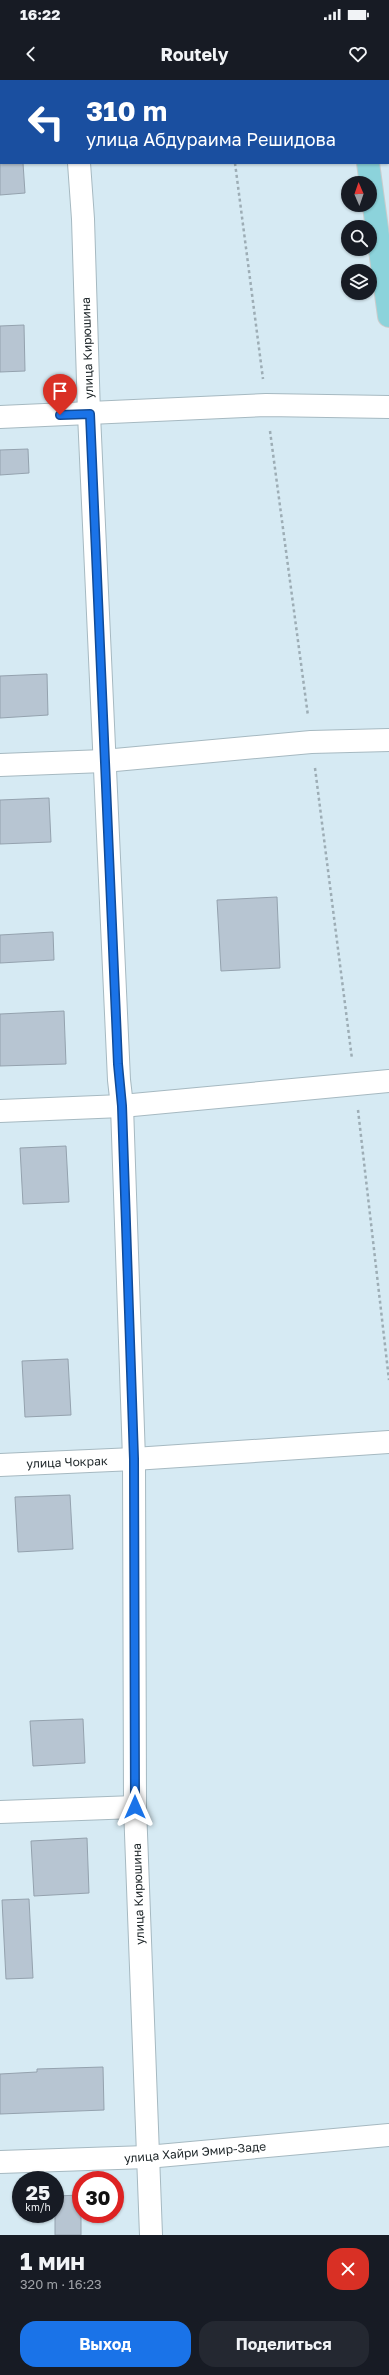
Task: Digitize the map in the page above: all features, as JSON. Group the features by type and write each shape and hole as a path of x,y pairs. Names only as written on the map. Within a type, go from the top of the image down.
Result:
{"main road":[{"path":"368,164 389,316"}],"street":[{"name":"улица Кирюшина","path":"79,164 83,219 104,761 119,1080 122,1106 134,1459 135,1807 151,2235"},
{"path":"0,417 266,405 389,407"},
{"path":"0,765 104,761 311,742 389,740"},
{"path":"0,1111 122,1106 389,1082"},
{"name":"улица Чокрак","path":"0,1465 134,1459 389,1442"},
{"path":"0,1812 135,1807"},
{"name":"улица Хайри Эмир-Заде","path":"0,2162 147,2157 389,2135"}],"path":[{"path":"235,164 355,1084 389,1380"}],"building":[{"path":"0,164 23,164 25,193 0,195"},
{"path":"24,325 25,371 0,372 0,326"},
{"path":"28,449 29,473 0,475 0,450"},
{"path":"47,674 48,715 0,718 0,676"},
{"path":"49,798 51,842 0,844 0,800"},
{"path":"277,897 280,968 221,971 217,900"},
{"path":"53,932 54,960 0,963 0,935"},
{"path":"64,1011 66,1064 0,1066 0,1014"},
{"path":"66,1146 69,1202 23,1204 20,1148"},
{"path":"68,1359 71,1415 25,1417 22,1361"},
{"path":"70,1495 73,1549 18,1552 15,1497"},
{"path":"83,1719 85,1763 33,1766 30,1721"},
{"path":"87,1838 89,1893 34,1896 31,1841"},
{"path":"29,1899 33,1978 6,1979 2,1900"},
{"path":"103,2067 104,2110 0,2114 0,2074 37,2072 37,2069"},
{"path":"72,2195 72,2223 81,2223 81,2235 55,2235 55,2223 64,2223 64,2196"}],"route":[{"path":"60,415 90,414 118,1064 122,1106 134,1459 135,1807"}]}
